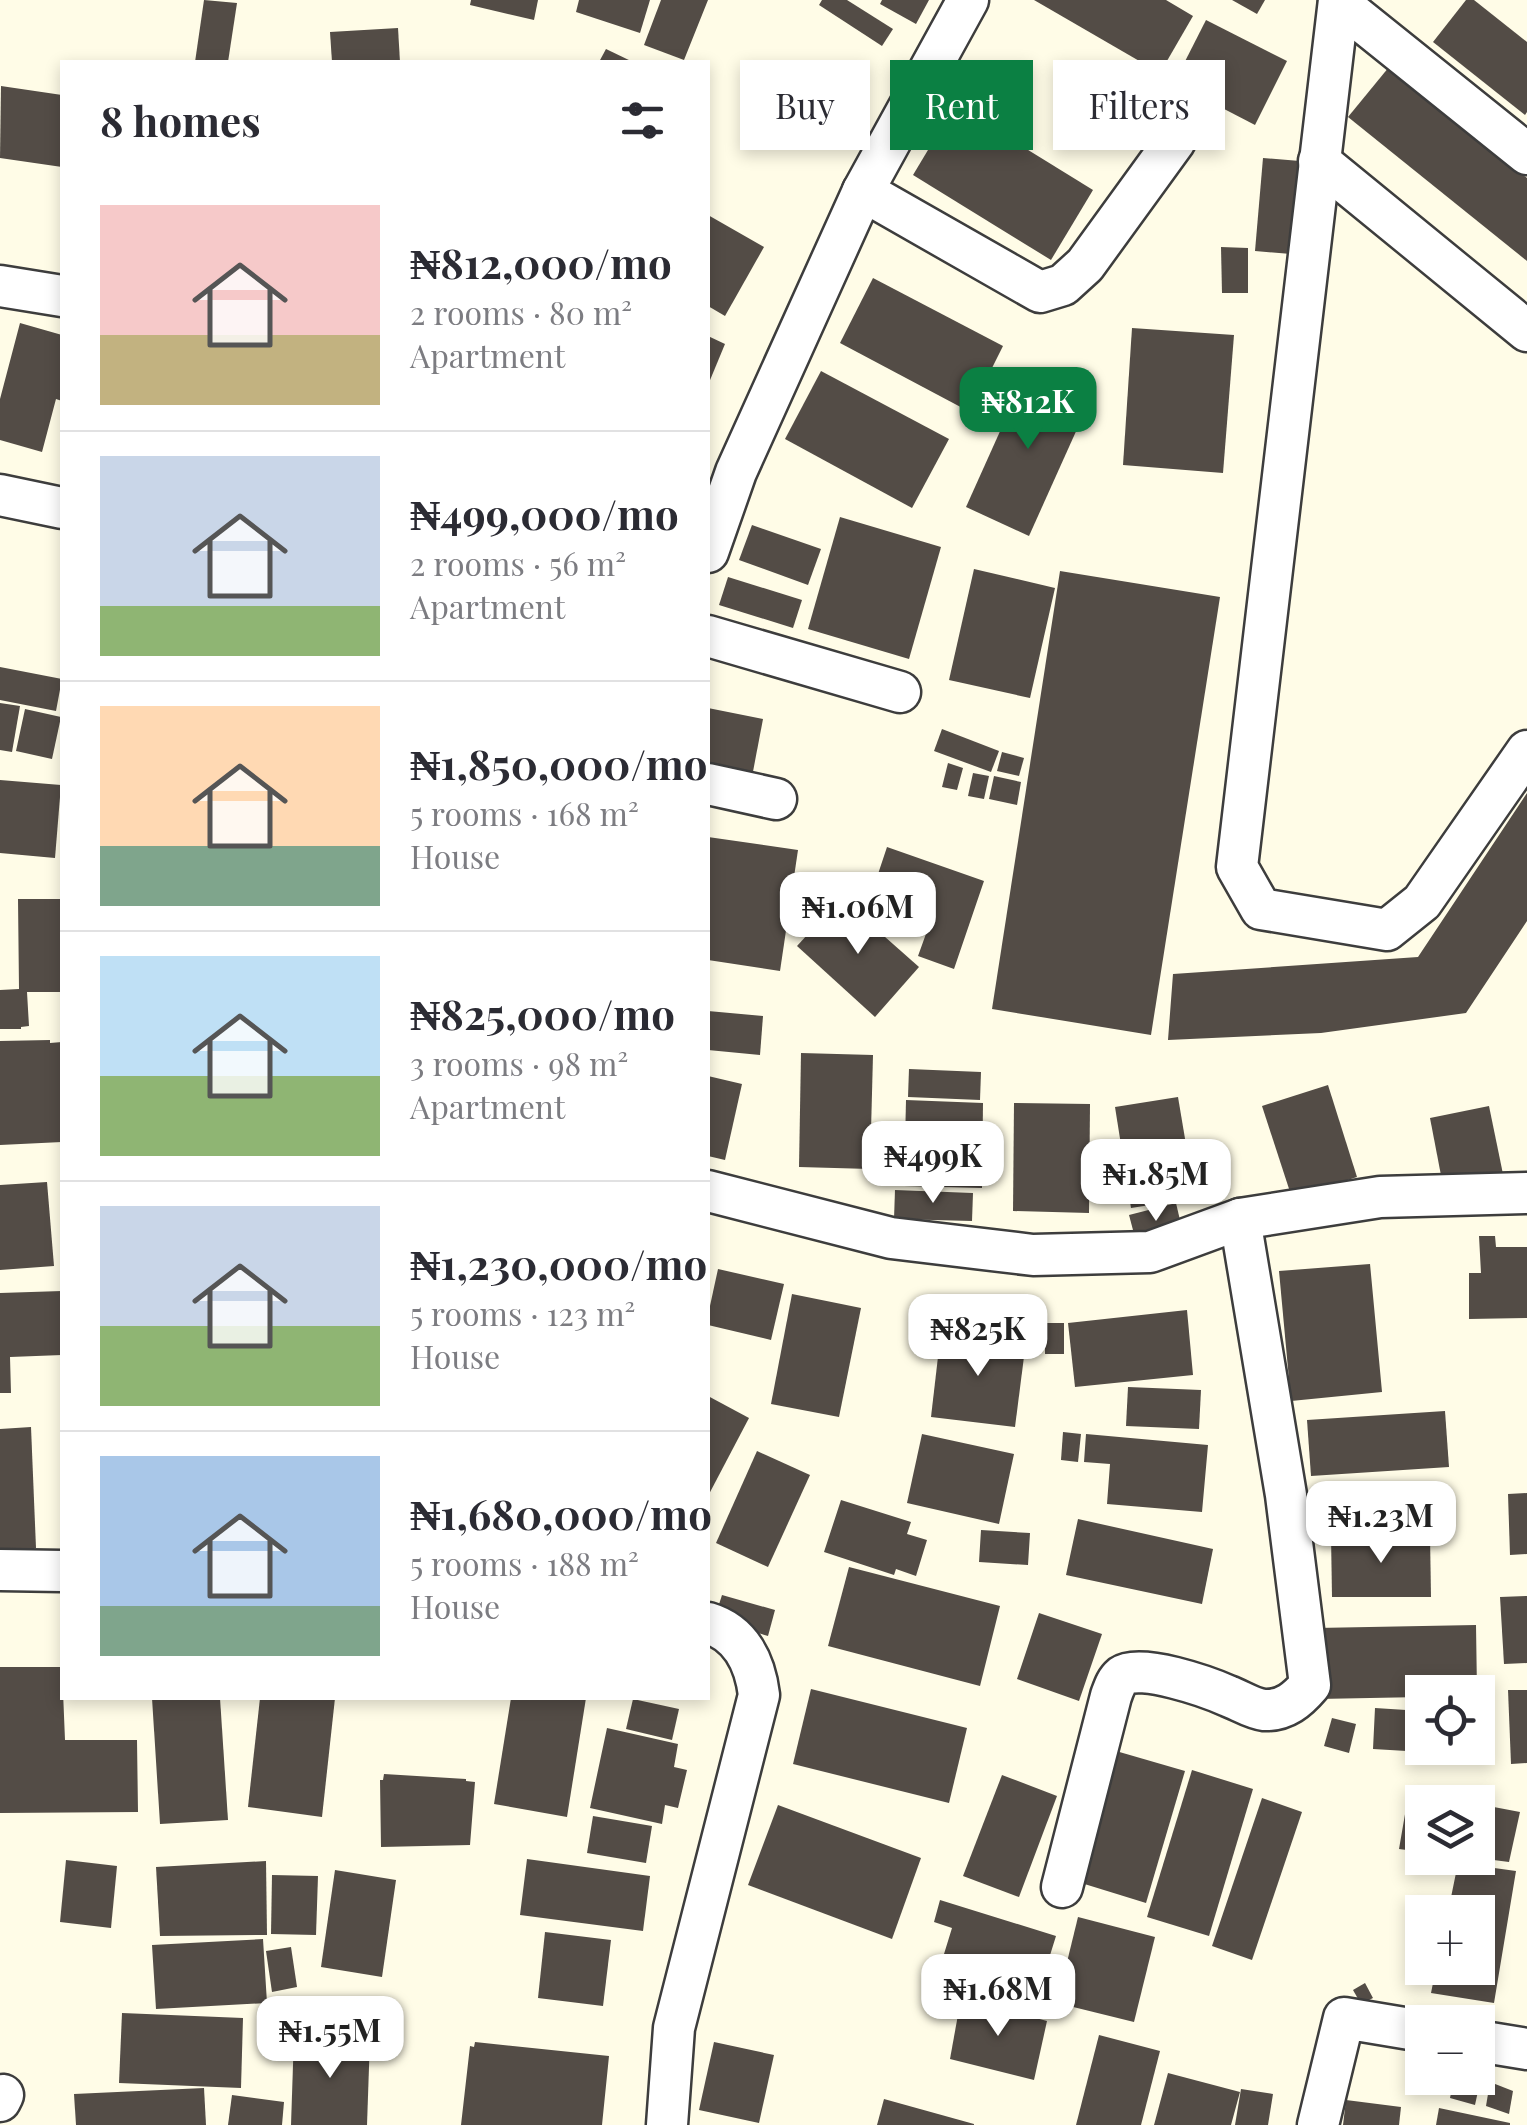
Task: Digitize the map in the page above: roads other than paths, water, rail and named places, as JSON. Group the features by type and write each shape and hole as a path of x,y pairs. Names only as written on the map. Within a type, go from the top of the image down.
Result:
{"street":[{"path":"710,546 736,472 863,191 968,0"},
{"path":"1339,2 1527,154"},
{"path":"1339,2 1237,868 1262,909 1387,930 1422,902 1527,751"},
{"path":"863,191 1040,292 1063,285 1085,265 1168,150"},
{"path":"1319,161 1527,331"},
{"path":"0,286 60,296"},
{"path":"0,494 60,508"},
{"path":"710,637 900,692"},
{"path":"710,784 776,799"},
{"path":"710,1192 891,1238 1033,1255 1150,1252 1240,1219 1380,1197 1527,1193"},
{"path":"1062,1887 1118,1678 1131,1672 1150,1673 1222,1693 1263,1710 1285,1707 1298,1700 1310,1685 1286,1495 1240,1219"},
{"path":"0,1570 60,1571"},
{"path":"667,2125 674,2028 759,1695 757,1673 747,1653 734,1636 710,1624"},
{"path":"1318,2125 1344,2018 1405,2028"},
{"path":"1495,2044 1527,2049"}]}
